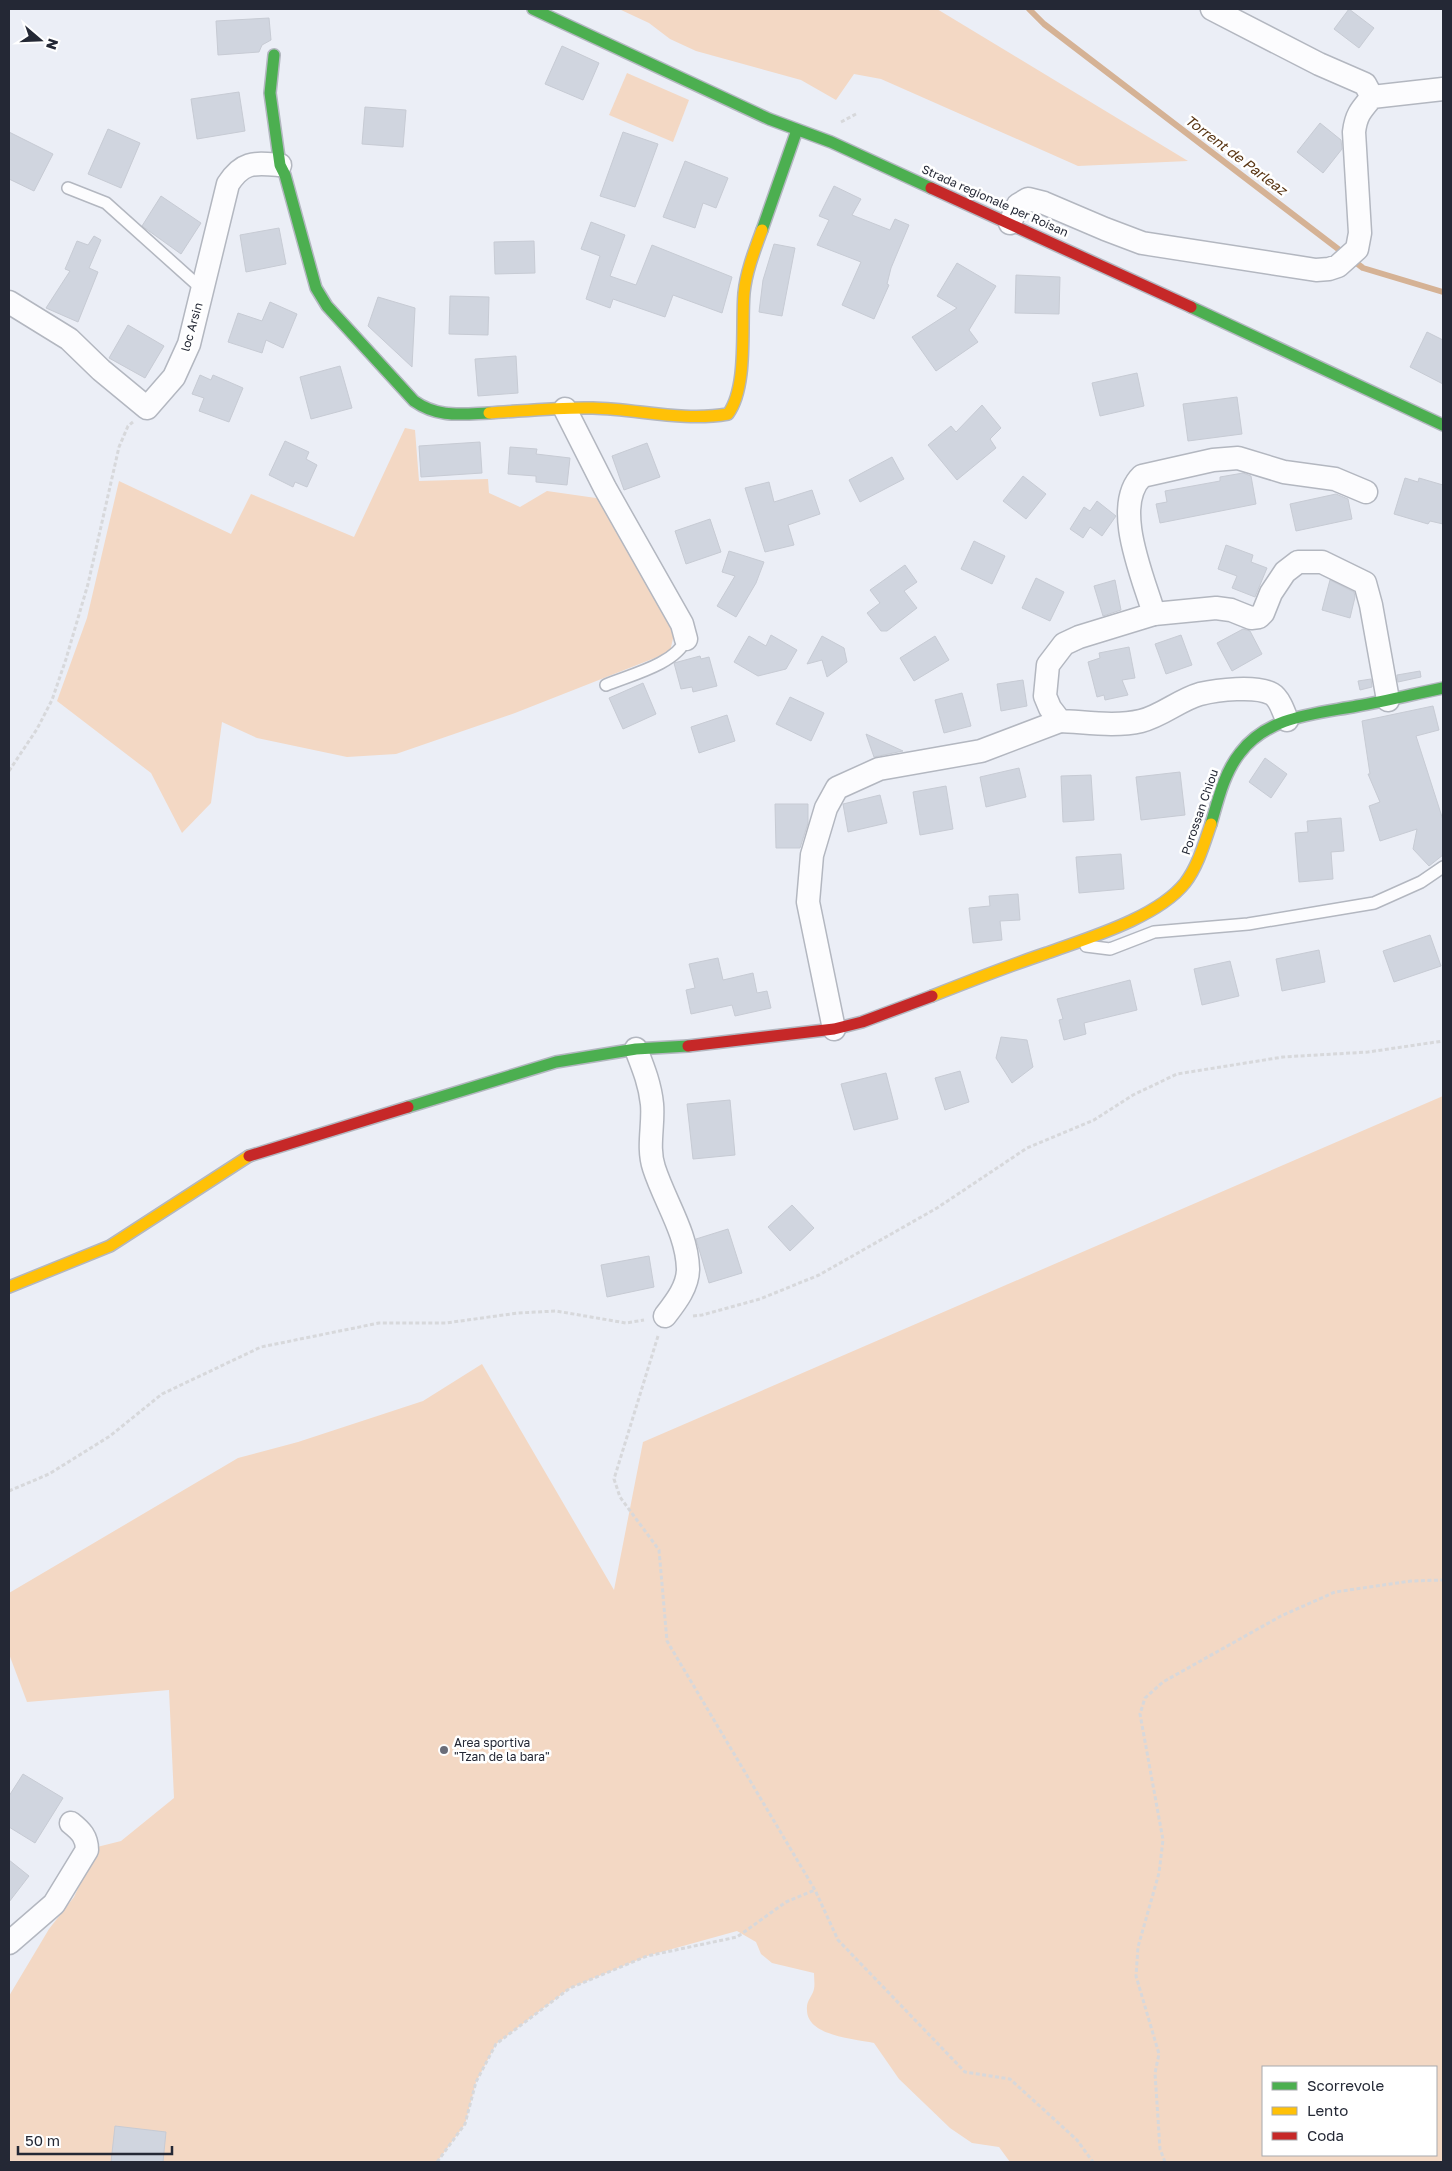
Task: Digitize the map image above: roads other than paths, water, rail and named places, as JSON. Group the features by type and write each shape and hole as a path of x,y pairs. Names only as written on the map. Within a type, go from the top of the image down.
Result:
{"street":[{"name":"Strada regionale per Roisan","path":"533,9 760,115 831,142 1168,295 1225,324 1443,425"},
{"path":"1212,9 1320,64 1365,84 1372,97"},
{"path":"274,55 270,93 280,165 285,175 316,288 327,306 410,396 423,408 433,413 450,416 594,408 656,415 712,417 728,414 736,403 742,356 744,291 757,244 797,130"},
{"path":"1010,223 1018,204 1028,199 1044,203 1142,243 1316,270 1329,270 1338,266 1357,249 1360,233 1354,132 1356,119 1372,97 1443,89"},
{"name":"loc Arsin","path":"9,302 69,339 101,370 147,408 174,377 189,344 228,184 236,172 246,165 280,165"},
{"path":"565,409 605,488 682,624 686,639"},
{"path":"1154,614 1129,530 1131,493 1136,481 1142,476 1213,460 1238,458 1284,472 1335,479 1366,492"},
{"path":"1060,721 1050,708 1045,696 1048,665 1064,644 1079,637 1154,614 1216,608 1231,610 1251,618 1259,617 1285,572 1298,562 1322,562 1365,583 1372,605 1388,700"},
{"name":"Porossan Chiou","path":"9,1287 110,1246 246,1157 556,1062 636,1049 709,1045 824,1030 862,1022 1048,952 1077,945 1148,911 1164,902 1184,885 1196,866 1229,769 1238,754 1255,737 1287,720 1443,688"},
{"path":"824,1030 808,902 812,854 826,808 837,788 879,769 981,750 1060,721 1109,723 1140,721 1199,694 1242,689 1263,691 1273,694 1287,720"},
{"path":"636,1049 650,1089 652,1105 650,1143 653,1167 684,1242 688,1271 680,1296 665,1316"},
{"path":"9,1943 54,1904 87,1850 87,1840 70,1823"}],"lane":[{"path":"68,188 106,203 202,290"},
{"path":"606,685 673,657 682,648 686,639"},
{"name":"Porossan Chiou","path":"1077,945 1110,949 1154,932 1248,924 1374,902 1421,882 1443,868"}],"waterway":[{"name":"Torrent de Parleaz","path":"1029,9 1044,24 1363,268 1443,292"}],"place":[{"name":"Area sportiva \"Tzan de la bara\"","path":"444,1750"}]}
